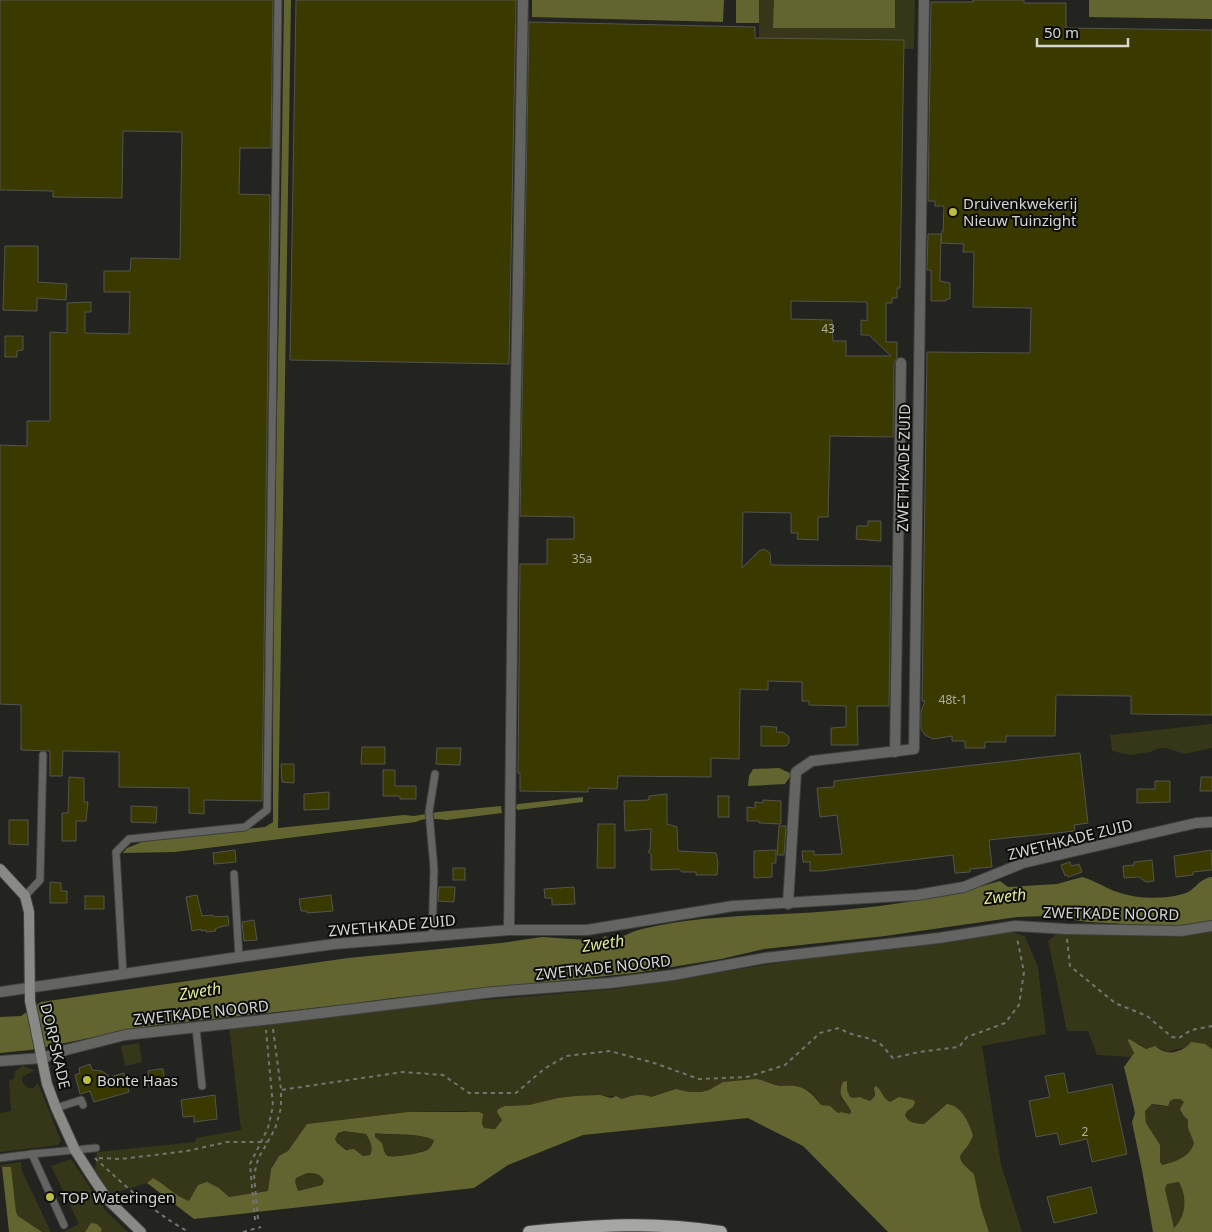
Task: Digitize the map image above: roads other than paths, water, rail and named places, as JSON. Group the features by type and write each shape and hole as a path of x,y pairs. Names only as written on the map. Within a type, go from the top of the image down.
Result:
{"main road":[{"path":"529,1232 603,1225 642,1224 721,1232"}],"street":[{"path":"509,930 523,0"},
{"name":"ZWETHKADE ZUID","path":"788,904 796,772 812,761 914,749 924,0"},
{"name":"ZWETHKADE ZUID","path":"895,752 901,363"},
{"name":"ZWETHKADE ZUID","path":"0,992 334,944 509,930 587,930 733,906 917,895 964,887 1024,863 1196,823 1212,822"},
{"path":"0,869 25,896"},
{"name":"DORPSKADE","path":"25,896 29,912 30,1001 47,1084 75,1150 108,1200 141,1232"},
{"name":"ZWETKADE NOORD","path":"0,1061 66,1050 125,1035 268,1020 493,992 628,981 766,958 939,938 1014,926 1181,931 1212,926"}],"lane":[{"path":"124,974 116,852 129,839 245,827 267,810 278,0"},
{"path":"25,896 40,880 43,755"},
{"path":"432,937 434,869 429,812 435,774"},
{"path":"234,874 238,957"},
{"path":"196,1028 202,1086"},
{"path":"56,1108 81,1100 83,1105"},
{"path":"0,1158 96,1148"},
{"path":"32,1154 64,1225"}],"water":[{"path":"284,0 291,0 278,828 501,806 502,813 446,820 427,819 416,822 175,852 123,853 127,848 147,840 265,827 273,822 275,514"},
{"path":"532,0 724,0 723,22 532,17"},
{"path":"736,0 759,0 759,23 736,23"},
{"path":"774,0 895,0 895,28 773,28"},
{"path":"1089,0 1212,0 1212,19 1089,17"},
{"path":"779,768 792,774 785,784 748,786 749,776 753,769"},
{"path":"583,797 583,802 518,810 515,807 518,804"},
{"name":"Zweth","path":"1082,877 1122,894 1157,898 1183,894 1212,877 1212,921 1181,925 1144,925 1088,922 1045,916 1017,917 885,936 764,949 721,959 635,973 149,1026 30,1050 0,1053 0,1017 21,1016 41,1002 348,958 501,943 542,937 600,941 605,936 613,940 642,929 696,920 862,908 932,898 1000,881 1008,887 1057,884"},
{"path":"1129,1039 1146,1049 1155,1046 1170,1052 1180,1050 1191,1042 1205,1044 1212,1049 1212,1232 1153,1232 1132,1122 1135,1113 1124,1067 1134,1053 1128,1041","holes":["1180,1099 1184,1102 1180,1109 1188,1120 1188,1128 1194,1143 1186,1155 1162,1165 1160,1162 1160,1145 1146,1123 1145,1111 1152,1104 1168,1106 1170,1101","1179,1182 1182,1188 1184,1206 1181,1217 1174,1228 1165,1189 1167,1184"]},
{"path":"756,1079 780,1086 801,1087 808,1091 821,1105 830,1106 838,1113 850,1114 851,1111 841,1095 843,1082 847,1081 847,1090 850,1097 860,1097 870,1101 875,1096 874,1088 876,1086 885,1099 890,1102 899,1097 913,1100 915,1102 913,1107 905,1115 910,1122 924,1124 947,1104 952,1105 964,1116 973,1135 960,1158 974,1174 981,1208 989,1232 888,1232 803,1146 748,1118 583,1135 508,1165 474,1188 194,1219 147,1183 153,1178 189,1201 198,1185 207,1182 219,1188 229,1197 268,1191 271,1169 279,1156 288,1151 307,1124 408,1112 479,1112 483,1114 482,1124 484,1128 495,1129 502,1120 497,1112 498,1109 505,1106 529,1105 576,1096 600,1095 611,1098 616,1096 622,1099 639,1095 651,1097 676,1089 701,1092 723,1082","holes":["344,1131 366,1134 372,1147 370,1155 363,1156 354,1149 346,1150 337,1143 335,1139 338,1133","375,1133 413,1135 434,1140 431,1147 427,1150 408,1155 388,1156 381,1142 375,1137","312,1173 319,1175 324,1181 322,1185 298,1191 295,1182 296,1178"]},
{"path":"2,1167 11,1167 18,1216 42,1232 9,1232"},
{"path":"91,1223 97,1224 102,1229 101,1232 85,1232"}],"place":[{"name":"Druivenkwekerij Nieuw Tuinzight","path":"953,212"},
{"name":"Bonte Haas","path":"87,1080"},
{"name":"TOP Wateringen","path":"50,1197"}]}
